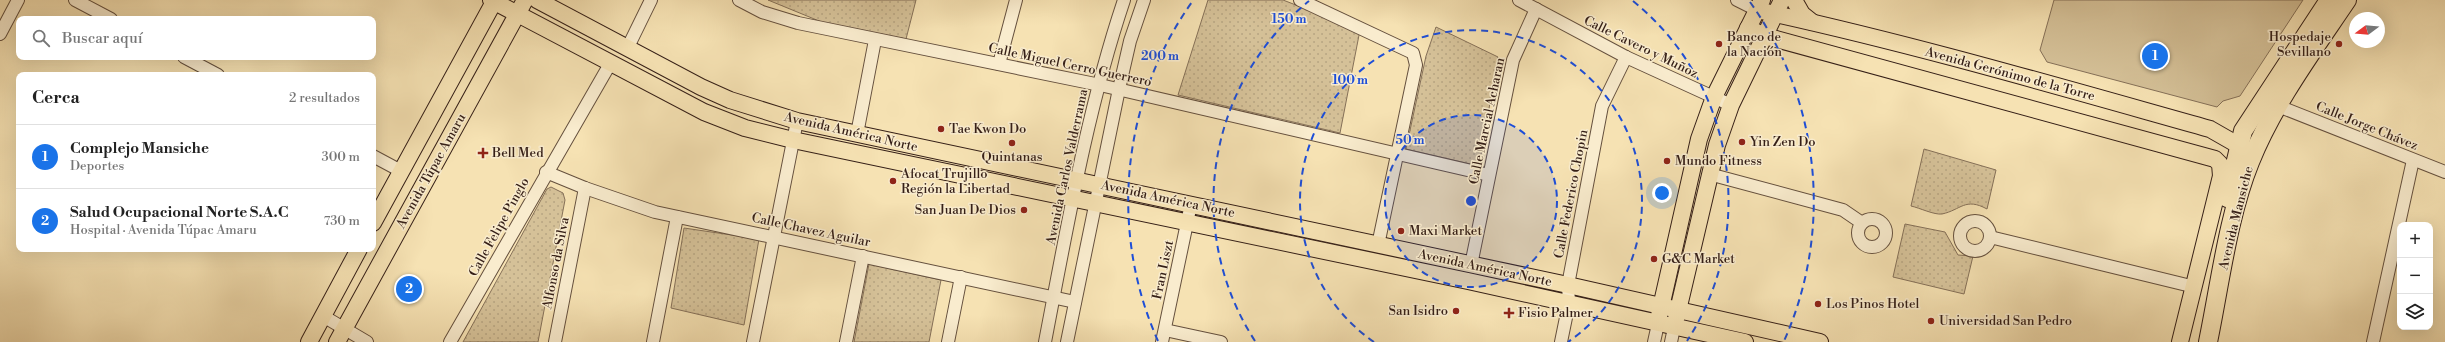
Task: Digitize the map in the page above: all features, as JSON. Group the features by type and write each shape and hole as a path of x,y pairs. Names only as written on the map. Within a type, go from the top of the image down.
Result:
{"highway":[{"name":"Avenida Mansiche","path":"2208,342 2229,213 2238,145 2243,131 2329,0"},
{"name":"Avenida Mansiche","path":"2196,342 2229,213 2250,161 2284,92 2347,0"}],"main road":[{"name":"Avenida Túpac Amaru","path":"340,335 525,0"},
{"name":"Avenida América Norte","path":"537,0 627,49 730,100 797,121 1568,285 1820,342"},
{"path":"1794,0 1802,14 1812,22"},
{"name":"Avenida Túpac Amaru","path":"376,217 493,1"},
{"name":"Avenida América Norte","path":"493,1 610,64 704,112 744,128 793,140 1095,202 1569,303 1658,324 1673,335 1745,342"},
{"path":"1658,324 1698,139 1714,97 1760,5"},
{"name":"Avenida Gerónimo de la Torre","path":"1760,5 1779,7 1812,22 1994,68 2203,127 2222,134 2238,145 2250,161"},
{"path":"1673,335 1709,174 1731,105 1779,7"},
{"path":"558,36 567,17"},
{"name":"Avenida Gerónimo de la Torre","path":"1748,28 1765,36 2215,159 2220,164"},
{"path":"479,29 501,44"},
{"name":"Avenida Mansiche","path":"2180,342 2195,287 2221,176 2220,164"},
{"path":"309,342 357,252"}],"street":[{"path":"0,34 5,11 18,0"},
{"path":"75,0 105,16"},
{"path":"627,49 651,0"},
{"name":"Calle Miguel Cerro Guerrero","path":"739,0 762,12 798,23 1119,89 1489,175"},
{"path":"1000,64 1016,0"},
{"name":"Avenida Carlos Valderrama","path":"1045,342 1078,180 1112,36 1124,0"},
{"path":"1067,342 1119,89 1130,41 1144,0"},
{"path":"1300,0 1413,53 1415,58 1398,154 1378,245"},
{"name":"Calle Cavero y Muñoz","path":"1519,0 1626,57 1731,105"},
{"path":"1737,0 1760,5"},
{"name":"Calle Marcial Acharan","path":"1471,265 1513,60 1536,9"},
{"path":"857,134 875,40"},
{"name":"Calle Federico Chopin","path":"1561,342 1569,303 1568,285 1602,106 1626,57"},
{"path":"190,60 212,72"},
{"name":"Calle Felipe Pinglo","path":"450,342 546,172 610,64"},
{"name":"Calle Jorge Chávez","path":"2278,106 2445,172"},
{"path":"752,342 797,121"},
{"path":"376,158 401,171"},
{"path":"2373,342 2413,160"},
{"name":"Calle Chavez Aguilar","path":"546,172 585,188 655,212 774,236 1075,302"},
{"path":"1709,174 1844,210 1862,223"},
{"name":"Alfonso da Silva","path":"556,342 585,188"},
{"name":"Fran Liszt","path":"1164,336 1191,204"},
{"path":"653,342 677,217"},
{"path":"1990,237 2195,287"},
{"path":"846,342 863,256"},
{"path":"948,342 961,277"},
{"path":"323,316 340,335 367,342"},
{"path":"1654,342 1658,324"},
{"path":"1164,336 1221,342"}],"shaded area":[{"path":"768,0 916,0 906,39 824,23"},
{"path":"1208,0 1283,0 1360,30 1340,133 1178,95"},
{"path":"2054,0 2303,0 2240,96 2223,101 2217,107 2047,62 2040,50"},
{"path":"1436,27 1498,57 1479,166 1406,149 1426,56"},
{"path":"1924,149 1996,170 1987,209 1973,204 1968,204 1939,214 1911,206"},
{"path":"551,187 563,193 565,200 538,342 463,342 547,189"},
{"path":"1905,224 1945,232 1958,255 1973,256 1964,294 1893,277"},
{"path":"684,228 759,239 744,325 671,308"},
{"path":"869,264 941,280 929,342 854,342"}],"place":[{"name":"Banco de la Nación","path":"1719,44"},
{"name":"Hospedaje Sevillano","path":"2339,44"},
{"name":"Complejo Mansiche","path":"2155,56"},
{"name":"Tae Kwon Do","path":"941,129"},
{"name":"Yin Zen Do","path":"1742,142"},
{"name":"Quintanas","path":"1012,143"},
{"name":"Bell Med","path":"483,153"},
{"name":"Mundo Fitness","path":"1667,161"},
{"name":"Afocat Trujillo Región la Libertad","path":"893,181"},
{"name":"San Juan De Dios","path":"1024,210"},
{"name":"Maxi Market","path":"1401,231"},
{"name":"G&C Market","path":"1654,259"},
{"name":"Salud Ocupacional Norte S.A.C","path":"409,289"},
{"name":"Los Pinos Hotel","path":"1818,304"},
{"name":"San Isidro","path":"1456,311"},
{"name":"Fisio Palmer","path":"1509,313"},
{"name":"Universidad San Pedro","path":"1931,321"}]}
